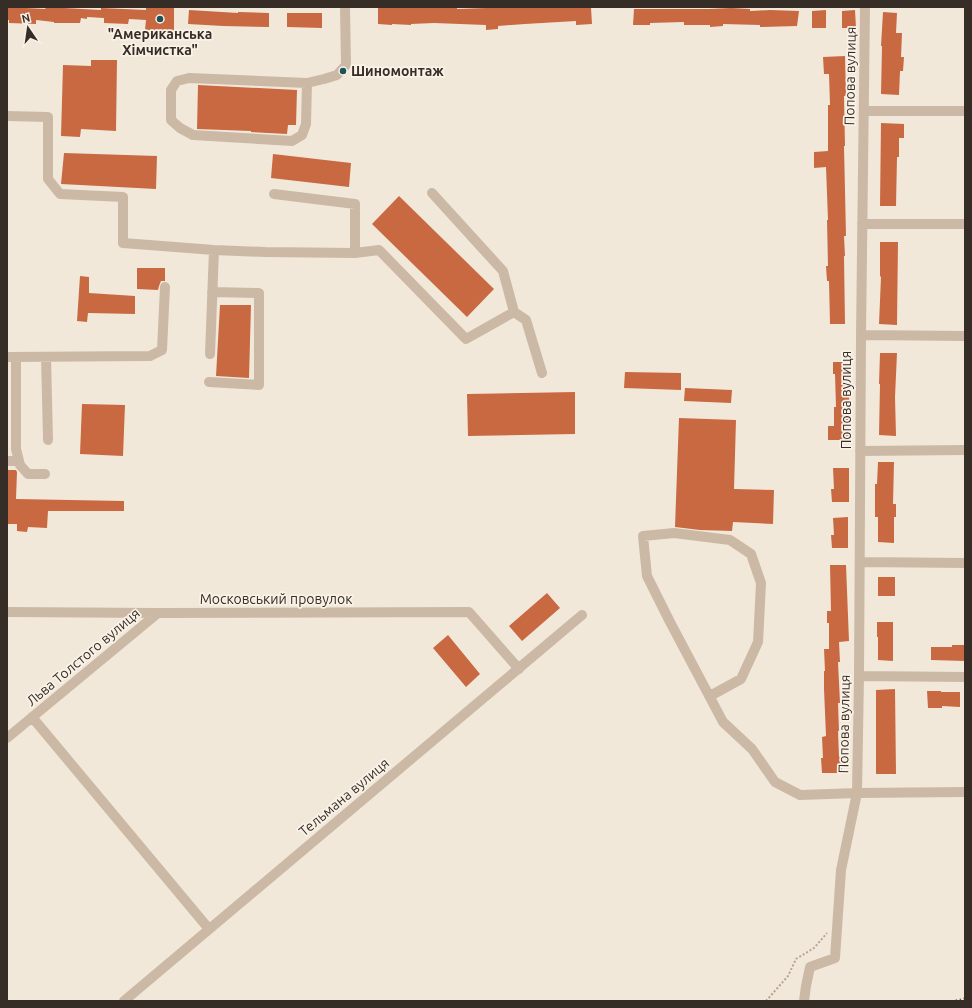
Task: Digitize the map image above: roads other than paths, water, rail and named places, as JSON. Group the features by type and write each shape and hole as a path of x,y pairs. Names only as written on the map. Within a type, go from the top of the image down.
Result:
{"street":[{"path":"307,83 306,124 302,135 292,141 193,135 180,128 171,120 171,90 177,81 189,78 307,83 337,75 346,65 345,7"},
{"name":"Попова вулиця","path":"804,1001 810,967 835,958 841,870 857,793 860,562 860,335 865,7"},
{"path":"864,111 965,111"},
{"path":"7,116 48,117 48,179 60,194 123,197 123,243 214,250 265,252 355,253 378,250 466,339 514,312"},
{"path":"432,193 503,271 514,312 526,320 542,373"},
{"path":"274,194 355,204 355,253"},
{"path":"862,224 965,224"},
{"path":"210,354 214,250"},
{"path":"45,474 28,474 20,465 16,449 12,357 150,356 162,350 165,287"},
{"path":"209,382 260,385 259,293 212,292"},
{"path":"860,335 965,336"},
{"path":"46,357 48,440"},
{"path":"860,451 965,450"},
{"path":"7,461 19,461"},
{"path":"710,696 741,679 758,642 761,583 751,554 730,540 674,533 643,536 647,576 723,722 752,749 775,782 800,795 965,792"},
{"path":"860,562 965,563"},
{"name":"Московський провулок","path":"7,612 470,612 519,668"},
{"name":"Льва Толстого вулиця","path":"7,738 158,613"},
{"name":"Тельмана вулиця","path":"124,1001 582,615"},
{"path":"859,676 965,677"},
{"path":"32,717 209,929"}],"railway":[{"path":"956,1001 965,999"}],"place":[{"name":"\"Американська Хімчистка\"","path":"160,19"},
{"name":"Шиномонтаж","path":"343,71"}]}
